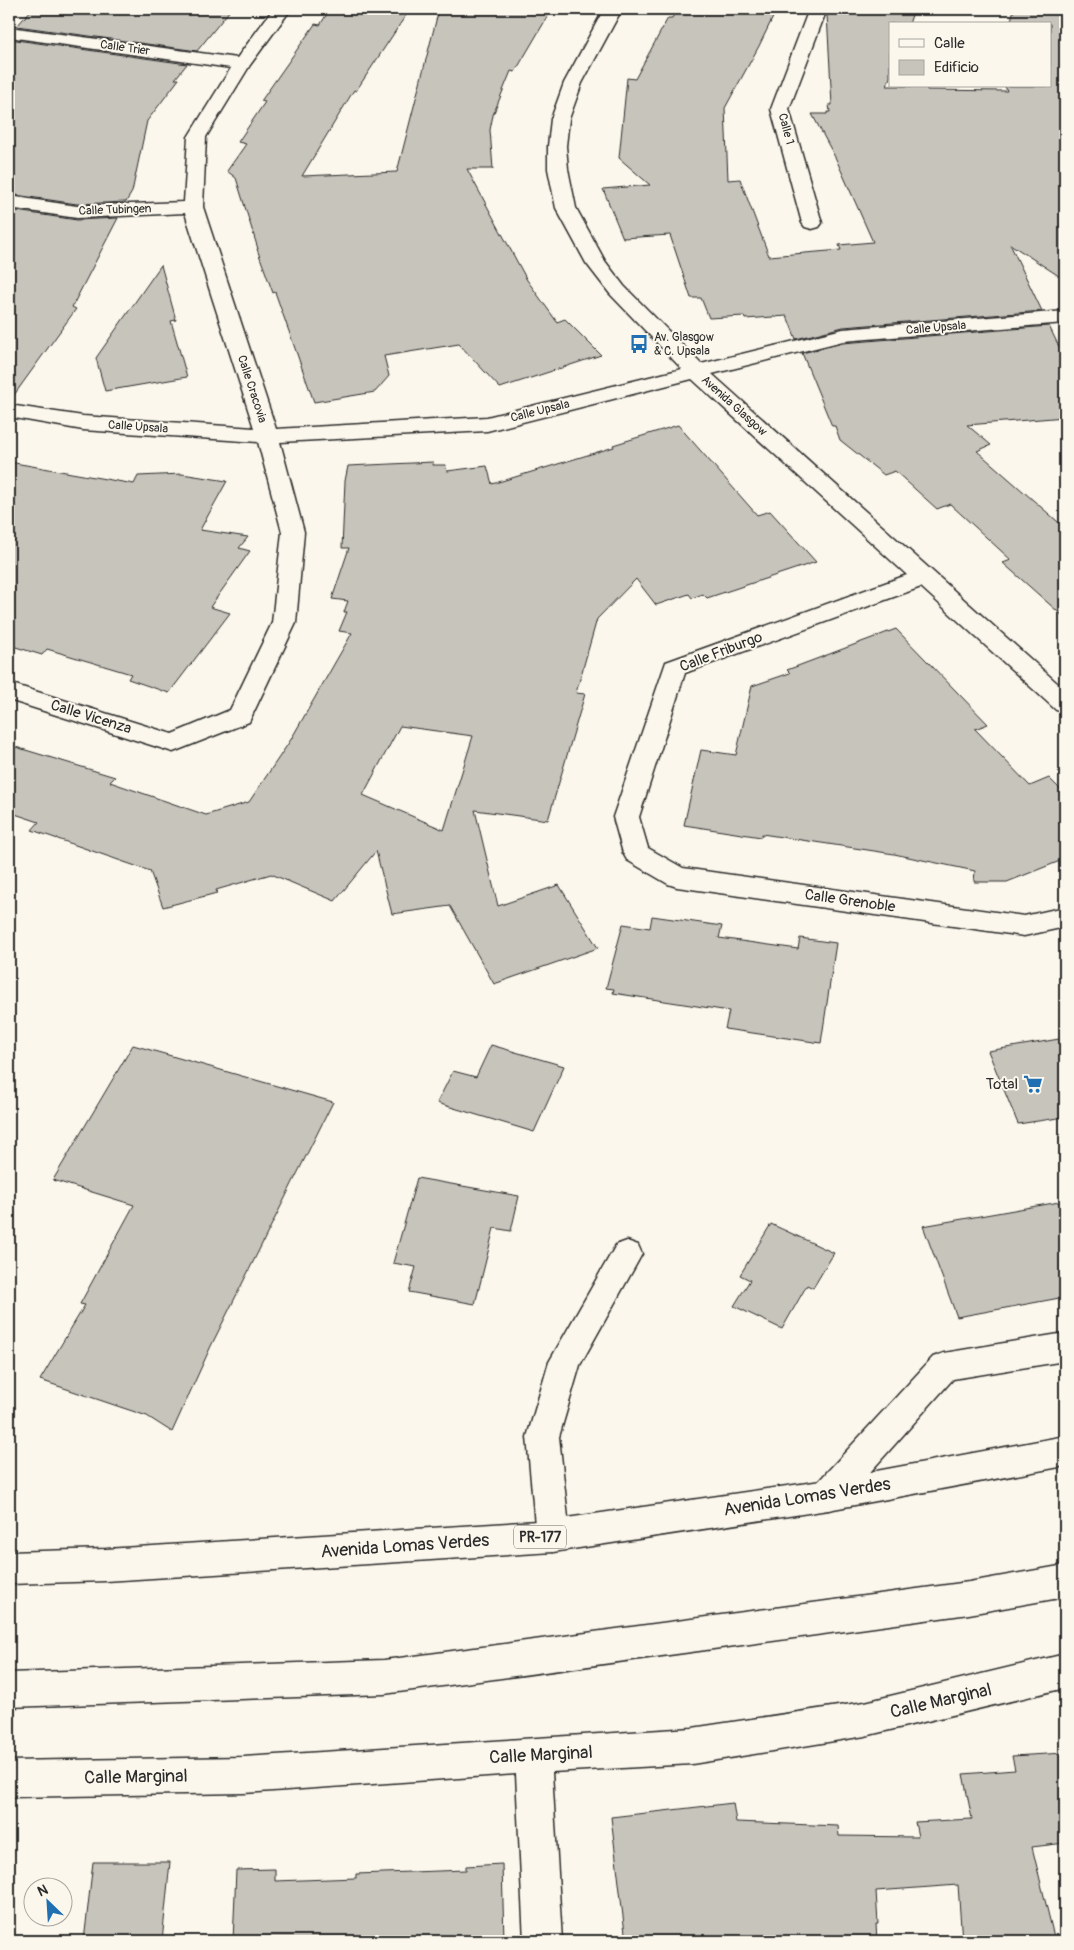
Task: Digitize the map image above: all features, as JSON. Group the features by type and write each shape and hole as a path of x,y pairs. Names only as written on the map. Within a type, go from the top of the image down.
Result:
{"street":[{"name":"Calle Cracovia","path":"173,743 240,716 284,623 293,532 266,436 193,207 197,137 242,64 282,9"},
{"name":"Avenida Glasgow","path":"613,9 573,83 560,119 556,146 558,169 566,208 596,263 617,290 697,372 1065,704"},
{"name":"Calle 1","path":"812,223 780,109 818,9"},
{"name":"Calle Trier","path":"9,32 242,64"},
{"name":"Calle Tubingen","path":"9,202 77,212 193,207"},
{"name":"Calle Upsala","path":"9,411 83,423 266,436 487,424 843,335 1065,317"},
{"name":"Calle Friburgo","path":"639,855 636,853 626,817 675,668 924,577"},
{"name":"Calle Vicenza","path":"9,692 173,743"},
{"name":"Calle Grenoble","path":"639,855 677,876 686,878 1024,926 1065,917"},
{"path":"553,1536 543,1437 565,1362 627,1254"},
{"path":"828,1495 944,1367 1065,1347"},
{"name":"Avenida Lomas Verdes","path":"9,1568 106,1565 553,1536 828,1495 1065,1451"},
{"path":"9,1690 384,1677 959,1599 1065,1581"},
{"name":"Calle Marginal","path":"9,1779 244,1775 692,1746 865,1719 1065,1671"},
{"path":"533,1755 543,1941"}],"building":[{"path":"32,9 231,9 197,51 17,26"},
{"path":"330,9 410,9 356,91 354,90 302,176 397,172 439,9 552,9 515,72 511,71 493,115 490,130 493,169 467,169 527,280 557,322 565,319 601,355 500,388 459,344 384,356 389,376 375,392 314,402 275,292 273,293 257,249 236,178 227,171 246,144 238,142 265,102 261,101 315,24 320,25"},
{"path":"677,9 777,9 725,108 728,180 740,179 769,256 841,250 839,245 873,242 836,159 812,114 827,114 827,112 830,112 829,105 832,105 827,14 829,9 914,9 910,22 889,22 889,80 887,86 889,88 1007,91 1006,88 1052,88 1052,22 1011,22 1014,9 1065,9 1065,280 1010,244 1042,311 843,327 796,339 787,316 745,319 744,316 709,318 701,298 691,298 670,235 623,238 603,189 650,185 619,158 627,78 635,79 668,18 672,18"},
{"path":"9,39 187,64 175,79 179,79 147,121 132,192 126,202 77,204 9,194"},
{"path":"9,210 77,220 118,218 72,307 76,309 9,402"},
{"path":"161,265 176,320 171,321 187,377 105,391 96,358"},
{"path":"1049,326 1065,359 1065,417 967,425 991,445 977,451 1065,528 1065,618 1003,563 1011,560 950,504 937,509 895,471 884,475 840,440 835,426 832,426 802,353 843,343"},
{"path":"678,425 757,515 770,511 816,562 707,598 703,594 692,598 689,594 656,605 636,579 597,619 576,693 585,694 548,820 475,810 498,906 559,885 598,948 494,984 450,906 392,914 376,851 335,901 271,874 216,890 217,893 163,907 150,871 32,830 39,822 9,812 9,745 115,777 110,782 206,815 249,802 290,741 352,633 339,631 347,612 344,612 348,601 332,599 349,548 342,548 345,481 348,466 433,462 433,465 445,465 447,471 487,466 492,484 614,447 613,445","holes":["400,726 473,736 444,830 363,795"]},
{"path":"9,462 134,484 138,476 182,474 227,481 200,530 248,537 239,548 250,551 210,607 230,613 169,693 128,679 131,674 47,649 42,655 9,645"},
{"path":"896,629 988,724 975,729 1030,786 1049,778 1065,794 1065,859 1007,882 974,882 975,871 894,854 762,834 761,837 684,825 701,750 736,755 752,686 790,673 787,670"},
{"path":"652,916 722,926 719,938 798,949 800,938 836,943 821,1043 725,1029 729,1011 613,993 614,989 606,988 623,924 650,928"},
{"name":"Total","path":"1065,1038 1065,1117 1018,1124 988,1051"},
{"path":"133,1045 333,1102 211,1346 172,1432 147,1416 40,1380 85,1305 80,1304 134,1205 53,1180"},
{"path":"491,1045 564,1066 534,1132 437,1103 453,1071 476,1077"},
{"path":"417,1178 519,1196 511,1231 494,1228 475,1304 409,1292 416,1267 393,1263"},
{"path":"1065,1201 1065,1297 957,1317 923,1226"},
{"path":"771,1224 834,1253 813,1288 807,1285 782,1329 734,1306 750,1280 740,1275"},
{"path":"1065,1753 1065,1843 1032,1847 1055,1941 962,1941 958,1885 876,1891 877,1941 626,1941 611,1817 733,1803 736,1822 838,1826 839,1836 918,1837 915,1822 972,1819 963,1774 1015,1770 1012,1756"},
{"path":"93,1862 170,1862 162,1941 84,1941"},
{"path":"502,1864 504,1941 233,1941 236,1870 275,1869 275,1881 356,1878 356,1874 466,1870 466,1866"}],"place":[{"name":"Av. Glasgow & C. Upsala","path":"639,344"},
{"name":"Total","path":"1033,1084"}]}
